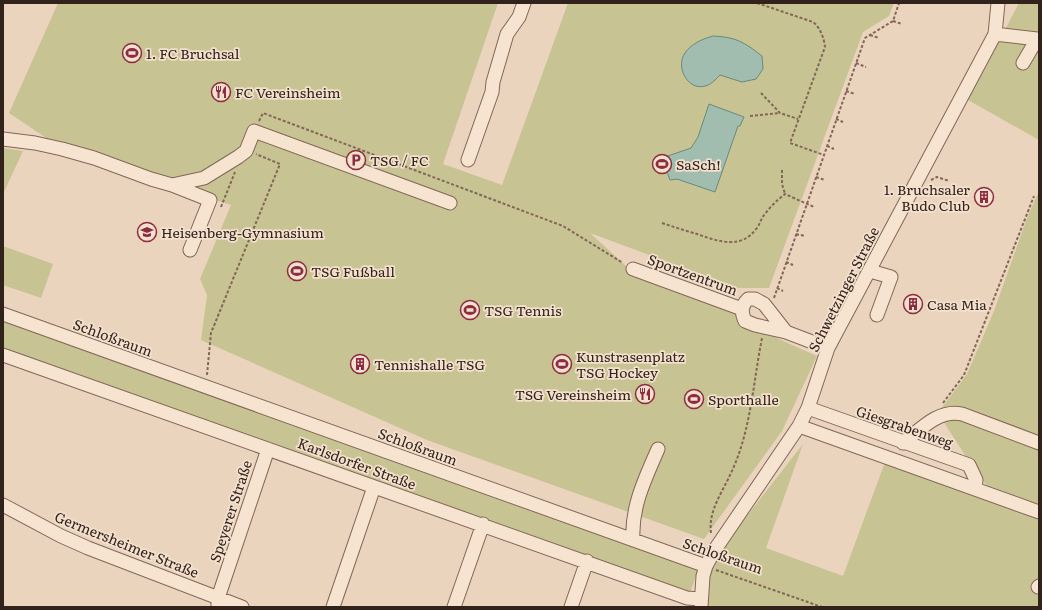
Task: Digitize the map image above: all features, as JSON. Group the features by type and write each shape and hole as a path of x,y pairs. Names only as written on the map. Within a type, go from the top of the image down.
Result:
{"street":[{"path":"468,160 492,92 493,82 507,34 519,17 524,3"},
{"name":"Schwetzinger Straße","path":"701,603 702,576 706,566 714,551 799,426 808,408 828,348 995,34 998,3"},
{"path":"995,34 1037,39 1023,62"},
{"path":"172,185 204,178 242,154 254,131 450,203"},
{"path":"3,139 35,143 94,158 210,200 190,250"},
{"name":"Sportzentrum","path":"634,269 742,310"},
{"path":"870,271 891,277 877,315"},
{"name":"Sportzentrum","path":"786,332 764,304 755,299 748,299 744,303 742,310 745,321 765,328 786,332 828,348"},
{"name":"Schloßraum","path":"3,314 706,566"},
{"name":"Karlsdorfer Straße","path":"3,355 268,448 374,487 483,524 701,603"},
{"name":"Giesgrabenweg","path":"808,408 968,465 976,480 975,489"},
{"path":"903,443 934,419 951,413 962,414 1039,443"},
{"path":"799,426 1039,512"},
{"name":"Speyerer Straße","path":"218,603 268,448"},
{"path":"633,540 632,526 635,507 640,489 658,449"},
{"path":"333,607 374,487"},
{"name":"Germersheimer Straße","path":"3,505 60,536 88,548 218,603 242,607"},
{"path":"454,607 483,524"},
{"path":"571,607 587,561"}],"path":[{"path":"757,3 813,22 818,26 825,47 790,143 824,155"},
{"path":"769,312 865,38 892,21 899,3"},
{"path":"892,21 902,24"},
{"path":"870,35 879,38"},
{"path":"856,63 866,67"},
{"path":"846,91 855,94"},
{"path":"761,93 780,113"},
{"path":"254,131 263,113 563,226 634,269"},
{"path":"750,116 780,113 798,119"},
{"path":"836,119 843,122"},
{"path":"827,146 834,148"},
{"path":"205,387 211,333 280,164 242,154 220,209 208,205"},
{"path":"782,170 782,184 786,194 814,207"},
{"path":"816,177 825,180"},
{"path":"937,177 949,181"},
{"path":"662,223 722,243 735,243 744,240 751,235 770,208 786,194"},
{"path":"934,419 935,413 964,375 1034,196"},
{"path":"796,234 805,236"},
{"path":"786,262 793,265"},
{"path":"778,288 783,291"},
{"path":"714,551 710,529 711,520 714,507 732,472 743,438 765,328"},
{"name":"Schloßraum","path":"706,566 822,607"}],"shaded area":[{"path":"58,3 498,3 443,164 502,185 568,3 894,3 889,16 863,32 769,288 738,288 590,233 637,276 737,314 770,335 817,356 782,431 704,539 427,440 201,340 207,295 200,279 231,205 73,156 9,113"},
{"path":"1019,3 1039,3 1039,140 968,100"},
{"path":"713,36 739,41 762,56 763,69 756,79 742,82 720,75 713,82 699,87 693,85 685,77 682,71 682,59 685,53 697,42"},
{"path":"709,104 744,117 740,126 738,126 715,192 677,179 670,180 662,158 691,148 698,137"},
{"path":"3,148 23,151 3,194"},
{"path":"1039,191 1039,507 989,489 970,463 938,413 967,374 994,311 1027,218"},
{"path":"3,246 53,264 41,298 3,285"},
{"path":"3,319 699,567 690,593 3,349"},
{"path":"803,444 766,548 843,576 885,462 1039,519 1039,607 707,607 706,592 711,562"}],"place":[{"name":"1. FC Bruchsal","path":"132,53"},
{"name":"FC Vereinsheim","path":"221,92"},
{"name":"TSG / FC","path":"356,160"},
{"name":"SaSch!","path":"662,164"},
{"name":"1. Bruchsaler Budo Club","path":"984,197"},
{"name":"Heisenberg-Gymnasium","path":"147,232"},
{"name":"TSG Fußball","path":"297,271"},
{"name":"Casa Mia","path":"913,304"},
{"name":"TSG Tennis","path":"470,310"},
{"name":"Tennishalle TSG","path":"360,364"},
{"name":"Kunstrasenplatz TSG Hockey","path":"562,364"},
{"name":"TSG Vereinsheim","path":"645,394"},
{"name":"Sporthalle","path":"694,399"}]}
